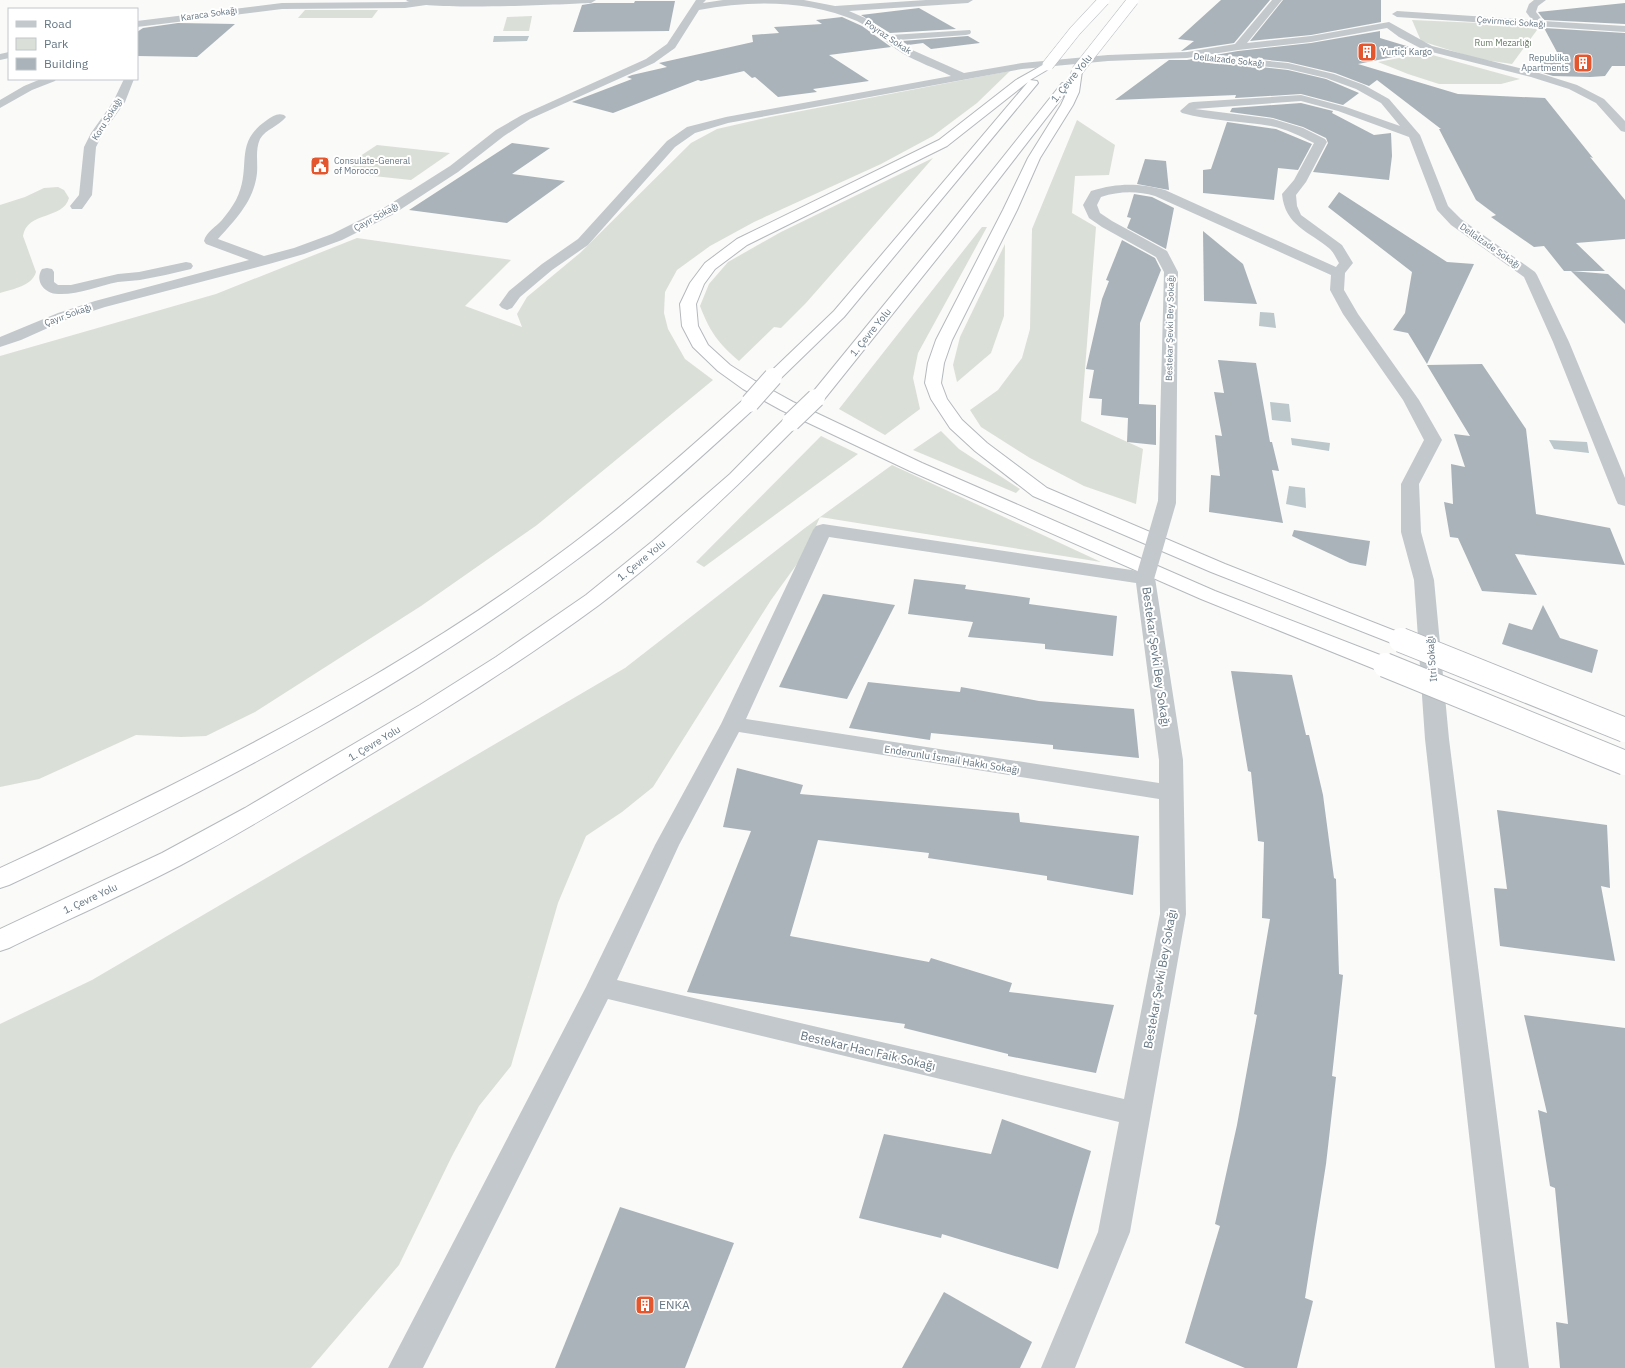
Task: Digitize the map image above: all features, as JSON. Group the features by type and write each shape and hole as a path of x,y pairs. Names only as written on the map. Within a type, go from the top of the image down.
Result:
{"highway":[{"path":"0,879 112,825 307,724 476,620 576,550 620,516 692,456 750,403 773,378 839,314 1075,31 1104,0"},
{"name":"1. Çevre Yolu","path":"0,941 171,859 247,818 428,710 504,662 593,599 661,544 736,478 816,398 1011,156 1133,0"},
{"path":"1048,65 1030,74 1000,97 963,129 943,143 790,217 742,242 723,255 710,266 697,283 688,304 690,326 701,347 724,368 762,392 813,419 916,467 1208,595 1625,763"},
{"path":"1077,71 1073,92 1070,99 1034,158 1010,210 944,340 936,363 933,383 939,399 956,424 981,447 1040,492 1218,568 1625,730"}],"street":[{"path":"411,0 443,4 591,0"},
{"path":"736,0 748,1"},
{"path":"843,0 850,4 862,20"},
{"path":"698,4 748,1 795,1 835,9 850,4 922,3 968,0"},
{"path":"1238,47 1277,0"},
{"path":"1541,0 1534,4 1531,12 1541,24"},
{"path":"507,305 514,294 542,271 583,242 671,144 691,130 726,120 1022,66 1108,58 1187,55 1238,47 1311,39 1389,25 1397,14 1400,1"},
{"name":"Karaca Sokağı","path":"138,24 266,7 306,5 405,5 426,2"},
{"name":"Çayır Sokağı","path":"0,342 63,316 100,304 264,261 337,238 387,212 454,169 500,133 526,117 650,61 671,46 698,4"},
{"name":"Poyraz Sokak","path":"835,9 862,20 906,51 963,77"},
{"name":"Çevirmeci Sokağı","path":"1397,14 1625,29"},
{"path":"1389,25 1403,35 1428,48 1535,75 1573,87 1600,101 1625,128"},
{"path":"889,38 966,32"},
{"name":"Dellalzade Sokağı","path":"1187,55 1288,66 1330,76 1360,87 1385,101 1414,135 1442,207 1456,222 1530,274 1562,342 1625,500"},
{"path":"0,105 28,88 48,80"},
{"name":"Koru Sokağı","path":"77,206 85,196 90,147 97,133 119,102 129,80"},
{"path":"1338,273 1346,263 1337,248 1296,217 1290,206 1289,194 1300,182 1320,142 1299,131 1273,123 1211,116 1186,111 1193,105 1301,98 1342,109 1414,135"},
{"path":"264,261 211,241 212,237 233,215 246,193 251,174 253,142 260,131 280,117"},
{"name":"Bestekar Şevki Bey Sokağı","path":"1058,1368 1114,1232 1172,914 1171,760 1145,578 1167,502 1171,272 1162,254 1107,224 1094,215 1090,204 1096,194 1117,188 1140,188 1160,193 1338,273"},
{"path":"219,257 225,252 233,249"},
{"path":"47,272 47,282 51,288 58,290 70,289 118,278 165,272 200,263"},
{"name":"Itri Sokağı","path":"1338,273 1337,290 1351,314 1411,400 1433,440 1410,484 1411,532 1424,580 1437,739 1512,1368"},
{"path":"405,1368 600,987 667,845 732,724 823,530 1145,578"},
{"name":"Enderunlu İsmail Hakkı Sokağı","path":"732,724 1172,793"},
{"name":"Bestekar Hacı Faik Sokağı","path":"600,987 1136,1114"}],"green space":[{"path":"305,10 378,10 372,18 298,18"},
{"path":"532,16 529,31 503,31 507,17"},
{"name":"Rum Mezarlığı","path":"1412,20 1524,25 1534,27 1537,30 1512,64 1478,59 1421,41"},
{"path":"1425,53 1520,79 1501,84 1439,84 1378,62"},
{"path":"1010,71 977,103 933,136 881,164 754,222 710,246 677,270 665,292 664,313 668,329 685,359 713,380 537,525 421,606 255,712 206,736 181,737 136,735 39,779 0,787 0,356 216,294 357,238 511,260 465,306 522,327 517,314 527,297 580,253 691,143 717,129 770,117"},
{"path":"1077,120 1115,145 1109,175 1075,176 1072,213 1096,227 1081,421 1143,449 1136,504 1084,486 1030,458 981,427 970,410 998,390 1022,358 1030,329 1032,229"},
{"path":"377,145 450,153 411,180 336,172"},
{"path":"933,158 806,303 781,328 774,327 739,361 720,343 707,323 700,306 709,284 728,262 781,232"},
{"path":"58,187 64,190 69,198 65,205 60,210 31,223 26,228 23,236 36,272 34,277 26,284 0,293 0,205 25,197 44,188"},
{"path":"982,227 987,227 918,353 913,378 920,409 885,435 839,409"},
{"path":"1005,244 1004,316 991,353 957,382 953,365 960,337"},
{"path":"941,431 959,449 1020,489 1016,493 913,450"},
{"path":"821,436 858,454 704,567 696,562"},
{"path":"892,465 1101,562 820,517"},
{"path":"820,517 802,557 771,600 653,787 622,812 586,836 558,903 511,1066 479,1106 452,1156 399,1265 311,1368 0,1368 0,1024 92,980 625,668"}],"shaded area":[{"path":"494,36 529,36 527,41 493,42"},
{"path":"1260,312 1274,313 1276,328 1259,326"},
{"path":"1270,402 1289,404 1291,422 1272,420"},
{"path":"1291,438 1330,443 1329,451 1292,445"},
{"path":"1549,440 1587,442 1589,453 1554,449"},
{"path":"1289,486 1305,488 1306,508 1286,504"}],"building":[{"path":"1221,0 1270,0 1234,43 1181,51 1194,41 1178,39"},
{"path":"1283,0 1381,0 1381,22 1311,35 1250,41"},
{"path":"635,1 675,1 669,31 573,32 582,5 594,3 634,3"},
{"path":"1625,3 1625,24 1544,20 1538,12"},
{"path":"919,8 956,29 890,33 861,15"},
{"path":"842,17 862,26 891,47 829,55 869,81 813,89 817,92 778,97 755,77 752,78 744,71 701,81 698,80 613,113 572,102 632,79 627,77 632,75 667,67 659,63 753,42 752,35 779,33 774,27 822,24 816,20"},
{"path":"178,23 235,24 197,57 138,56 138,31 143,28"},
{"path":"1544,28 1625,33 1625,66 1612,66 1605,76 1590,77 1553,76 1530,69 1558,54"},
{"path":"1380,31 1380,38 1423,51 1358,64 1458,94 1545,98 1625,200 1625,239 1576,243 1605,271 1564,271 1544,246 1534,247 1491,217 1496,215 1476,200 1439,129 1441,129 1377,80 1369,86 1335,73 1288,62 1220,55 1214,58 1216,62 1288,70 1326,79 1359,93 1343,105 1301,94 1235,98 1236,95 1115,100 1169,60 1187,60 1238,51 1311,43"},
{"path":"968,36 980,43 931,49 923,43 908,45 902,41"},
{"path":"1301,103 1333,111 1332,113 1374,135 1391,133 1392,156 1389,180 1313,172 1328,143 1326,138 1303,127 1273,118 1230,112 1232,108"},
{"path":"1227,122 1276,129 1312,144 1298,170 1278,168 1274,200 1203,193 1203,170 1211,169"},
{"path":"512,143 550,148 512,174 565,181 507,223 409,210"},
{"path":"1145,159 1166,161 1169,190 1137,184"},
{"path":"1339,192 1447,262 1474,264 1427,364 1408,333 1393,330 1405,313 1412,272 1328,207"},
{"path":"1134,194 1152,197 1174,208 1166,249 1127,228 1131,218 1127,217"},
{"path":"1203,231 1243,264 1257,304 1204,301"},
{"path":"1122,240 1155,258 1161,270 1140,323 1139,404 1156,405 1156,445 1127,442 1128,418 1101,415 1102,399 1089,398 1094,370 1086,369 1102,299 1109,281 1106,280"},
{"path":"1571,271 1608,274 1625,290 1625,324"},
{"path":"1218,360 1256,363 1270,442 1272,442 1279,471 1272,470 1283,523 1209,512 1211,475 1220,476 1215,435 1222,436 1214,392 1224,393"},
{"path":"1482,364 1526,429 1536,514 1610,528 1625,565 1515,554 1537,595 1482,591 1458,538 1450,537 1444,502 1453,504 1451,464 1465,467 1454,434 1470,436 1427,365"},
{"path":"1294,530 1370,541 1366,566 1350,563 1292,536"},
{"path":"914,579 966,585 965,589 1030,598 1029,604 1117,616 1113,656 1045,649 1045,644 968,637 973,622 908,614"},
{"path":"823,594 895,605 847,699 779,687"},
{"path":"1543,605 1560,638 1598,650 1592,673 1502,644 1509,623 1532,630"},
{"path":"1231,671 1292,675 1306,735 1309,735 1323,795 1334,878 1336,879 1339,974 1343,975 1332,1076 1336,1077 1326,1164 1305,1298 1313,1301 1297,1368 1245,1368 1185,1343 1220,1226 1215,1224 1237,1125 1257,1015 1254,1014 1270,919 1262,918 1264,842 1258,841 1251,772 1248,771"},
{"path":"868,682 960,692 961,687 1039,701 1134,709 1139,758 1053,749 1053,745 931,733 930,740 849,728"},
{"path":"737,768 803,785 800,794 1019,813 1020,822 1139,836 1133,895 1047,880 1047,876 928,858 929,853 818,840 790,936 929,962 931,958 1012,983 1009,992 1114,1005 1096,1073 1008,1056 1008,1054 904,1028 905,1024 687,992 751,831 723,827"},
{"path":"1497,810 1607,825 1610,888 1601,886 1615,961 1500,946 1494,888 1507,889"},
{"path":"1524,1015 1625,1028 1625,1368 1560,1368 1556,1322 1568,1324 1555,1188 1550,1186 1538,1110 1547,1113"},
{"path":"1002,1119 1091,1151 1058,1269 942,1234 941,1238 859,1218 884,1134 991,1154"},
{"name":"ENKA","path":"620,1207 734,1243 685,1368 555,1368"},
{"path":"944,1292 1032,1342 1020,1368 902,1368"}],"place":[{"name":"Yurtiçi Kargo","path":"1367,52"},
{"name":"Republika Apartments","path":"1583,63"},
{"name":"Consulate-General of Morocco","path":"320,166"},
{"name":"ENKA","path":"645,1305"}]}
